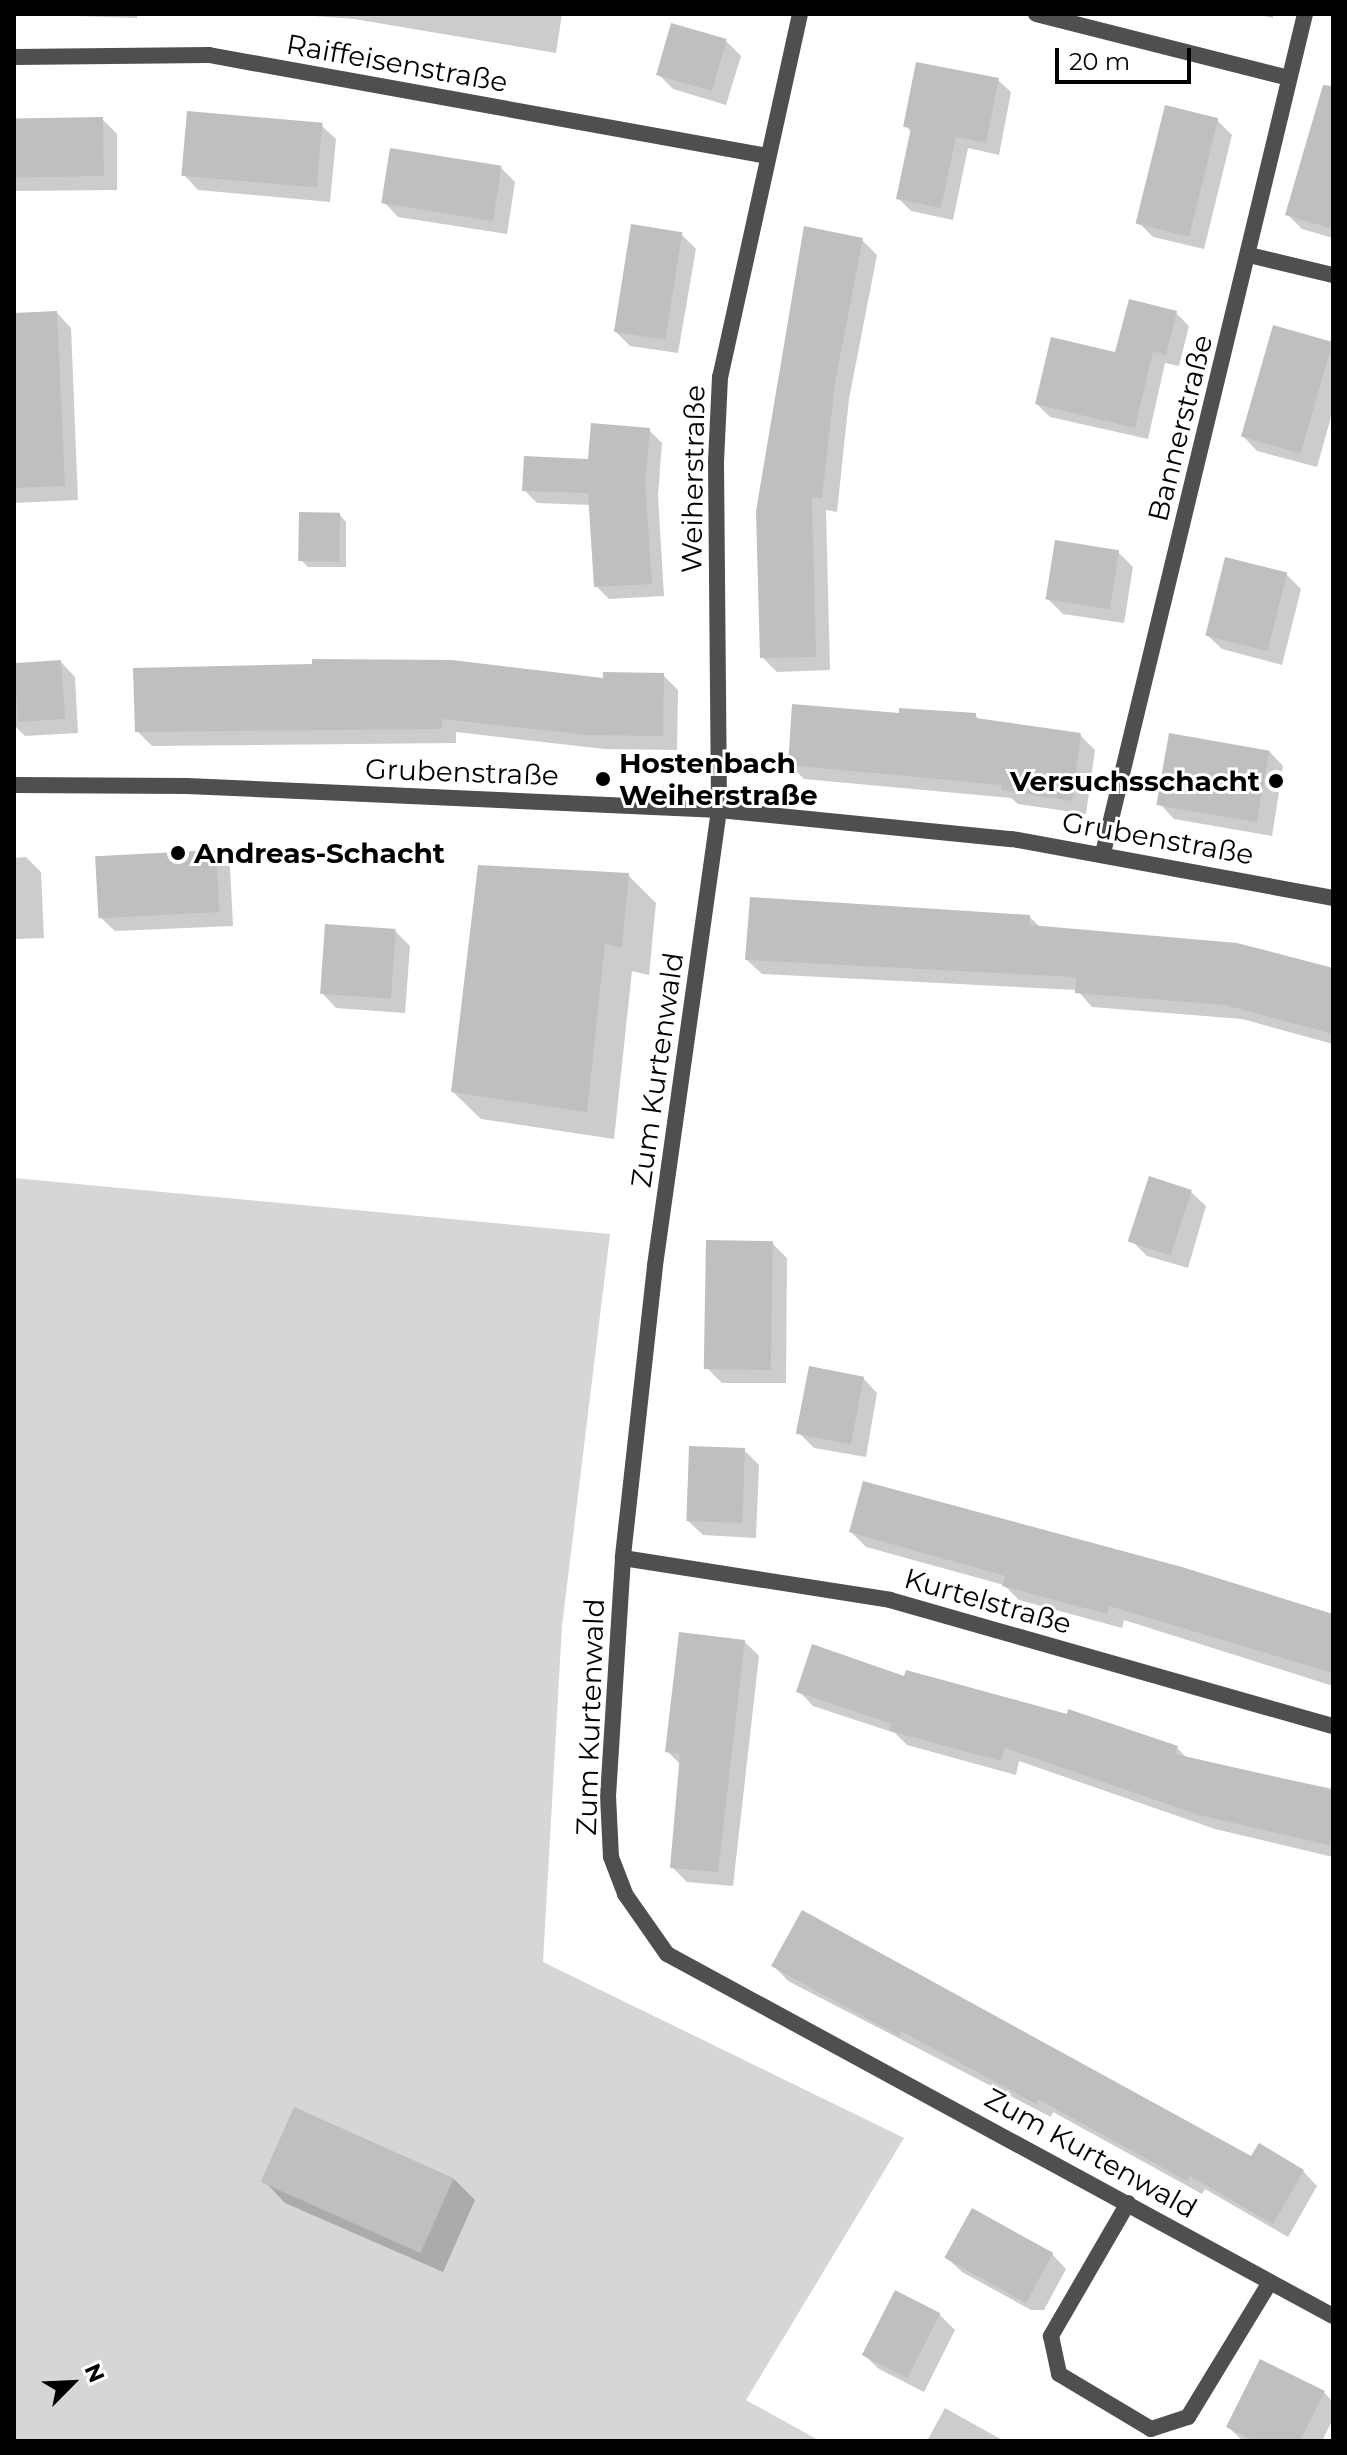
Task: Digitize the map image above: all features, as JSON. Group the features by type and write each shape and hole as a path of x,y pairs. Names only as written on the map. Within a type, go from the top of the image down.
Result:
{"street":[{"name":"Weiherstraße","path":"719,810 716,420 720,377 800,14"},
{"path":"1036,14 1289,78"},
{"name":"Bannerstraße","path":"1103,853 1305,14"},
{"name":"Raiffeisenstraße","path":"14,57 209,55 767,156"},
{"path":"1249,255 1333,275"},
{"name":"Grubenstraße","path":"14,785 187,786 719,810 1103,853 1333,898"},
{"name":"Zum Kurtenwald","path":"719,810 655,1266 623,1558 608,1796 611,1857 643,1926 667,1954 1333,2316"},
{"name":"Kurtelstraße","path":"623,1558 890,1600 1333,1726"},
{"path":"1128,2203 1051,2336 1059,2374 1151,2429 1188,2417 1270,2282"}],"shaded area":[{"path":"14,1178 610,1234 562,1626 543,1962 904,2138 746,2400 820,2441 14,2441"}],"building":[{"path":"671,23 727,39 712,91 656,75"},
{"path":"916,62 999,78 986,143 956,137 941,208 896,199 911,128 903,127"},
{"path":"1323,85 1333,86 1333,229 1285,215"},
{"path":"1165,105 1218,118 1189,237 1135,223"},
{"path":"187,111 322,123 317,188 181,176"},
{"path":"103,117 104,176 15,178 14,119"},
{"path":"390,148 502,166 493,221 381,203"},
{"path":"631,224 682,232 665,340 614,332"},
{"path":"804,226 863,238 835,383 822,498 812,497 816,657 760,658 756,511"},
{"path":"1129,299 1177,311 1166,355 1153,351 1135,428 1035,404 1051,337 1115,352"},
{"path":"57,311 65,486 14,488 14,313"},
{"path":"1273,325 1333,342 1301,454 1241,437"},
{"path":"591,423 650,428 645,481 652,584 594,587 588,493 522,491 524,456 588,459"},
{"path":"299,512 340,513 339,562 298,561"},
{"path":"1055,540 1119,550 1110,609 1046,599"},
{"path":"1225,557 1287,572 1268,651 1205,636"},
{"path":"312,659 452,660 603,678 603,672 664,673 663,736 588,735 442,719 442,729 135,732 133,668 312,664"},
{"path":"61,660 65,719 18,722 14,663"},
{"path":"792,704 899,713 899,708 976,713 976,718 1081,733 1072,801 1001,790 1002,785 788,765"},
{"path":"1169,733 1269,751 1257,823 1156,805"},
{"path":"216,850 219,912 98,918 95,856"},
{"path":"478,865 629,873 622,948 605,944 587,1112 451,1092"},
{"path":"750,897 1030,915 1030,925 1237,943 1333,968 1333,1034 1225,1005 1075,993 1076,977 745,960"},
{"path":"325,924 396,929 391,999 320,994"},
{"path":"1149,1176 1192,1190 1170,1256 1128,1242"},
{"path":"706,1240 773,1241 771,1370 704,1369"},
{"path":"809,1366 864,1377 851,1444 796,1434"},
{"path":"689,1446 745,1448 742,1523 686,1521"},
{"path":"863,1481 1182,1567 1333,1614 1333,1673 1109,1606 1107,1614 1002,1586 1005,1576 849,1532"},
{"path":"679,1632 745,1640 718,1872 670,1868 680,1754 665,1752"},
{"path":"812,1644 904,1676 906,1670 1067,1714 1068,1709 1178,1746 1175,1754 1333,1790 1333,1846 1199,1815 1005,1748 1001,1761 890,1731 892,1724 796,1692"},
{"path":"802,1910 1251,2156 1259,2143 1304,2170 1273,2224 1190,2176 1187,2181 1038,2099 1036,2104 901,2031 899,2036 771,1966"},
{"path":"294,2107 454,2178 421,2253 261,2182"},
{"path":"972,2208 1053,2253 1026,2303 944,2258"},
{"path":"895,2290 940,2313 907,2378 862,2355"},
{"path":"1260,2359 1325,2391 1300,2441 1254,2441 1226,2427"}],"place":[{"name":"Hostenbach Weiherstraße","path":"603,779"},
{"name":"Versuchsschacht","path":"1276,781"},
{"name":"Andreas-Schacht","path":"178,853"}]}
